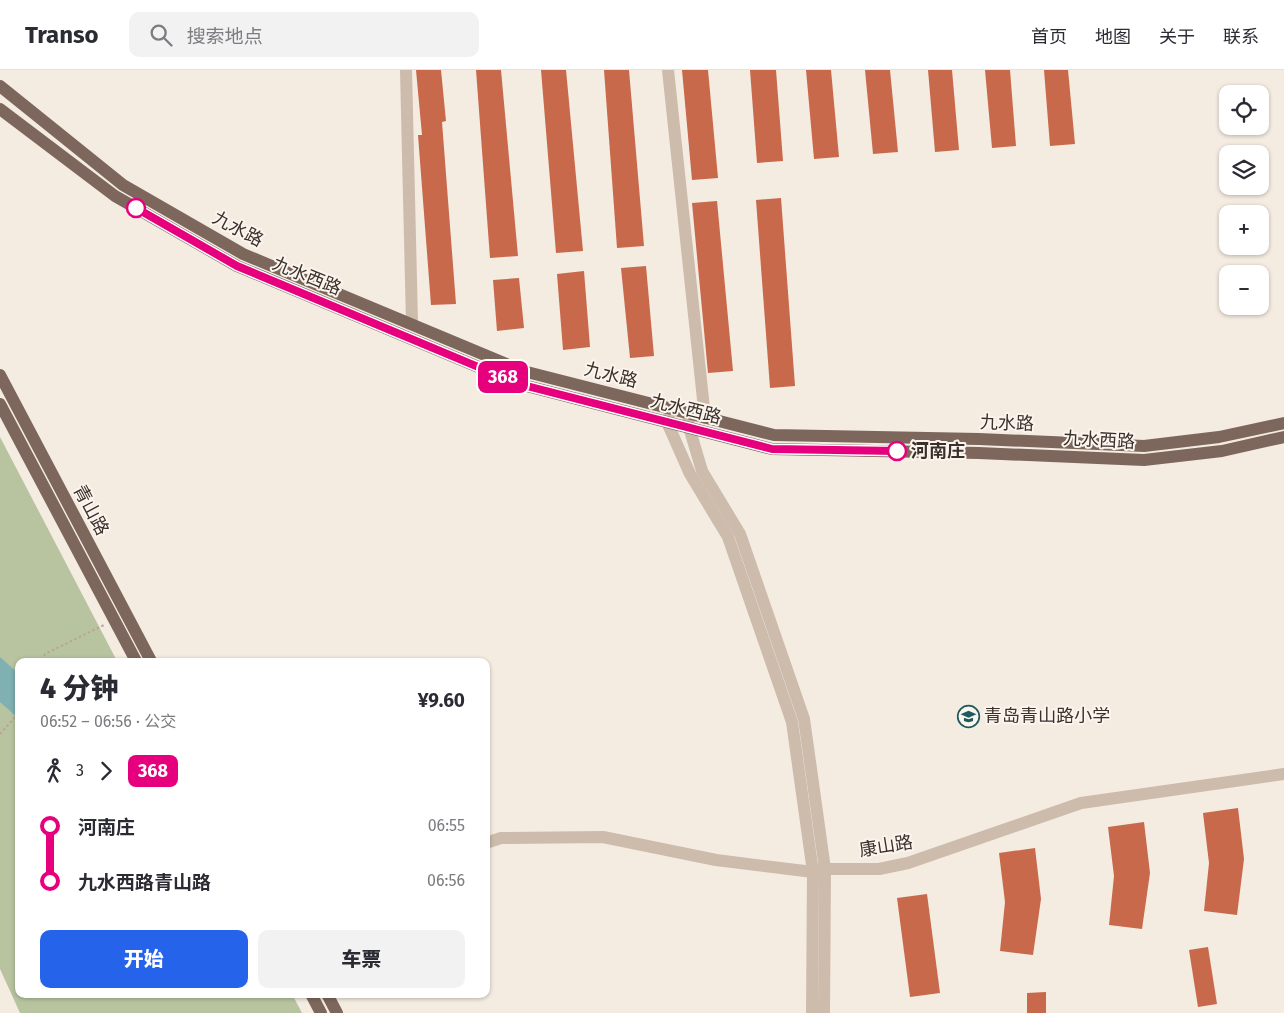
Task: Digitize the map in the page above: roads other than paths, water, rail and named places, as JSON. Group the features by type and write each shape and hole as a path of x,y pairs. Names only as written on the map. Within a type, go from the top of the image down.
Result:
{"main road":[{"name":"九水路","path":"0,92 123,185 243,254 524,371 705,418 774,435 979,439 1144,446 1219,438 1284,423"},
{"name":"九水西路","path":"0,109 115,196 237,266 519,384 772,449 979,452 1144,460 1222,451 1284,437"},
{"name":"青山路","path":"0,375 149,658"},
{"name":"青山路","path":"0,404 134,658"},
{"path":"313,998 321,1013"},
{"path":"329,998 337,1013"}],"street":[{"path":"406,70 412,323"},
{"path":"668,70 705,418"},
{"path":"671,409 667,422 690,474 728,537 792,722 819,870 812,1013"},
{"path":"688,413 689,427 702,471 740,534 804,719 819,870 824,1013"},
{"name":"康山路","path":"490,842 501,838 603,838 716,860 819,870 878,868 908,863 1081,803 1284,774"}],"water":[{"path":"0,657 15,670 15,715 0,702"}],"place":[{"name":"河南庄","path":"897,451"},
{"name":"青岛青山路小学","path":"968,716"}]}
